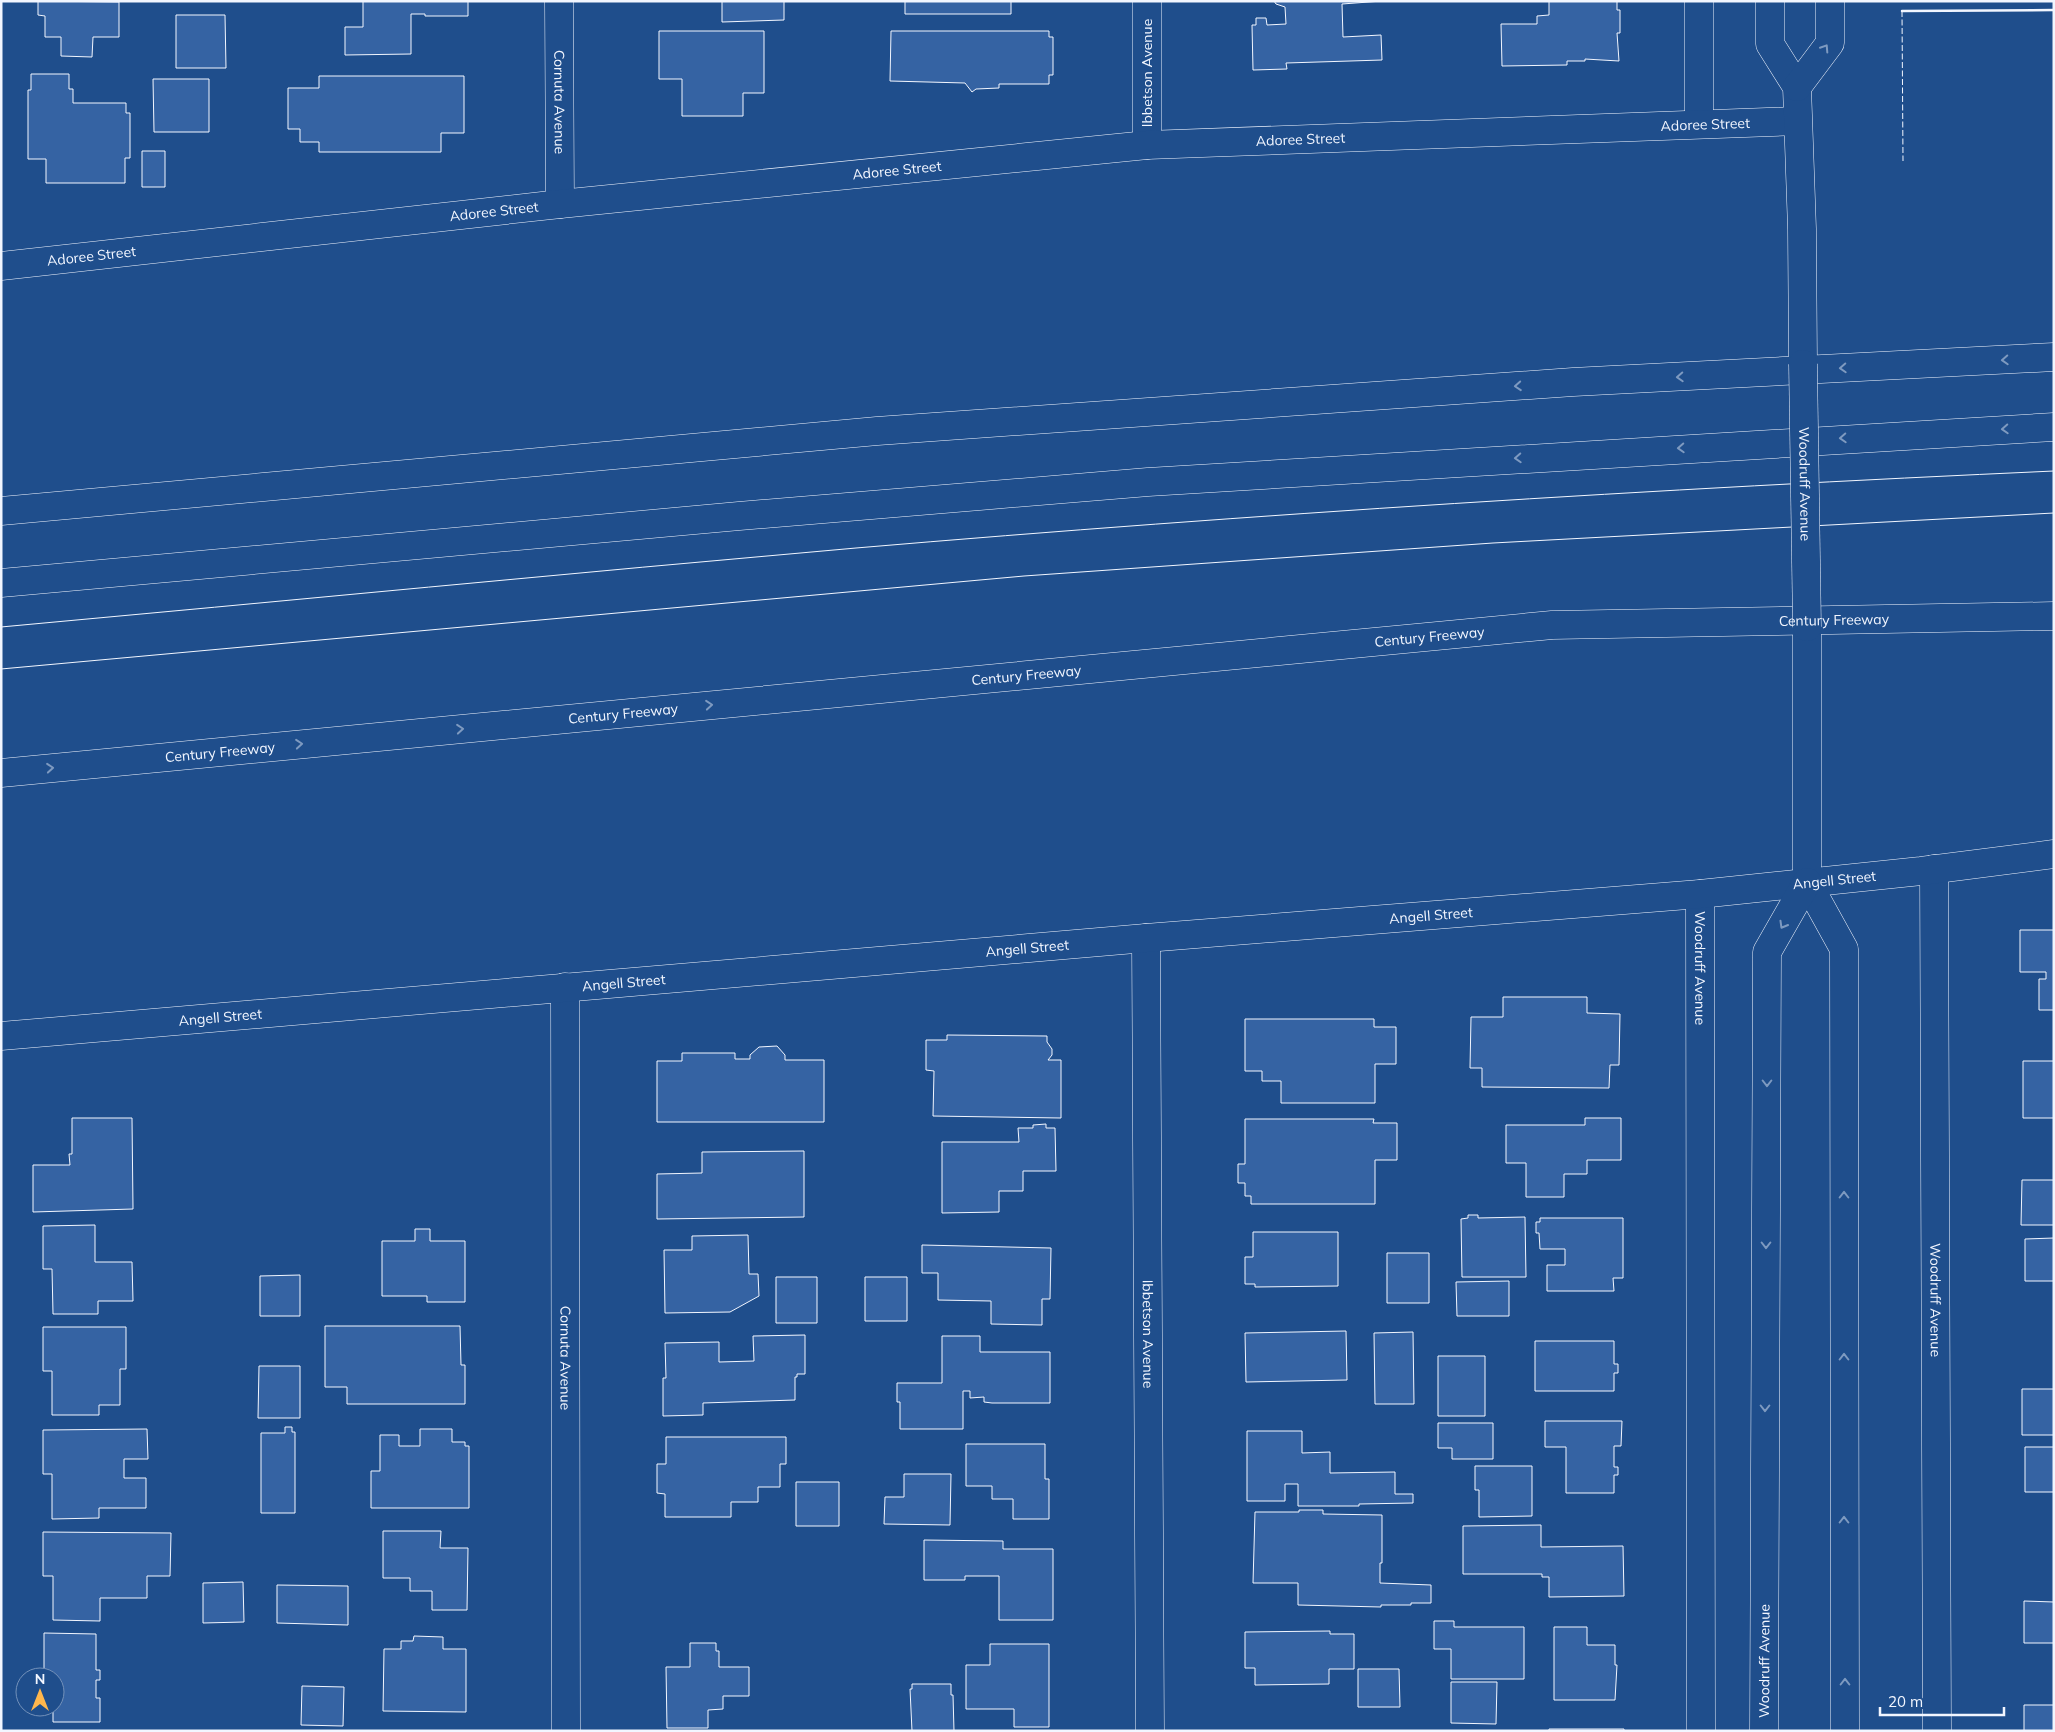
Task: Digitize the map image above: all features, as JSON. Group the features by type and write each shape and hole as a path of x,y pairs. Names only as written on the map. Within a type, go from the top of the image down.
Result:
{"main road":[{"name":"Cornuta Avenue","path":"559,1 560,204"},
{"name":"Ibbetson Avenue","path":"1147,1 1147,145"},
{"path":"1699,1 1699,124"},
{"path":"1770,1 1770,44 1797,87 1830,43 1830,1"},
{"name":"Woodruff Avenue","path":"1797,87 1802,229 1808,882 1844,949 1845,1731"},
{"name":"Adoree Street","path":"1,266 560,204 1147,145 1797,121"},
{"path":"1,511 887,430 1573,382 2054,357"},
{"path":"1,583 749,515 1148,482 2054,426"},
{"name":"Century Freeway","path":"1,773 1552,625 2054,616"},
{"name":"Angell Street","path":"1,1036 1146,938 1700,894 2054,854"},
{"name":"Woodruff Avenue","path":"1934,868 1937,1731"},
{"name":"Woodruff Avenue","path":"1764,1731 1767,952 1808,882"},
{"name":"Woodruff Avenue","path":"1700,894 1701,1731"},
{"name":"Ibbetson Avenue","path":"1146,938 1150,1731"},
{"name":"Cornuta Avenue","path":"564,987 566,1731"}],"building":[{"path":"38,1 119,2 119,37 93,37 92,57 61,56 61,37 45,37 45,16 38,15"},
{"path":"363,1 468,1 468,16 425,16 425,14 411,14 411,54 345,55 345,27 363,27"},
{"path":"722,1 784,1 784,20 722,22"},
{"path":"905,1 1011,1 1011,14 905,14"},
{"path":"1274,1 1382,1 1342,4 1343,37 1381,35 1382,60 1286,63 1287,69 1253,70 1252,25 1256,25 1256,18 1266,18 1267,25 1286,24 1285,7 1276,4"},
{"path":"1549,1 1617,1 1617,10 1620,10 1620,33 1617,33 1619,61 1585,59 1585,61 1567,61 1567,65 1502,66 1501,24 1537,24 1537,16 1549,15"},
{"path":"176,15 225,15 226,68 176,68"},
{"path":"659,31 764,31 764,93 743,93 743,116 682,116 682,79 659,79"},
{"path":"891,31 1049,31 1049,37 1053,37 1053,75 1049,75 1049,84 999,84 999,88 976,89 972,92 965,83 890,81"},
{"path":"31,74 69,74 69,89 73,89 73,103 126,103 126,113 130,113 130,158 125,158 125,183 46,183 46,159 28,159 28,90 31,90"},
{"path":"319,76 464,76 464,133 441,133 441,152 319,152 319,142 300,142 300,129 288,129 288,88 319,88"},
{"path":"153,79 209,79 209,132 154,132"},
{"path":"142,151 165,151 165,187 142,187"},
{"path":"2020,930 2054,930 2054,1010 2039,1010 2039,979 2046,979 2046,972 2020,972"},
{"path":"1503,997 1587,997 1587,1013 1620,1014 1619,1065 1610,1065 1609,1088 1482,1087 1482,1068 1470,1068 1471,1017 1503,1017"},
{"path":"1245,1019 1374,1019 1374,1027 1396,1027 1396,1064 1375,1064 1375,1103 1281,1103 1281,1081 1262,1081 1262,1071 1245,1071"},
{"path":"947,1035 1047,1036 1047,1042 1052,1049 1052,1055 1048,1060 1061,1060 1061,1118 933,1116 934,1071 926,1070 926,1040 947,1040"},
{"path":"777,1046 785,1055 785,1060 824,1060 824,1122 657,1122 657,1061 682,1061 682,1053 735,1053 735,1059 750,1059 750,1055 759,1047"},
{"path":"2023,1061 2054,1061 2054,1118 2023,1118"},
{"path":"72,1118 132,1118 133,1209 33,1212 33,1165 70,1165 69,1154 72,1154"},
{"path":"1585,1118 1621,1118 1621,1160 1587,1160 1587,1174 1564,1174 1564,1197 1526,1197 1526,1163 1506,1163 1506,1125 1585,1125"},
{"path":"1245,1119 1374,1119 1373,1123 1397,1123 1397,1160 1375,1160 1375,1204 1251,1204 1251,1196 1245,1196 1245,1183 1238,1183 1238,1164 1245,1164"},
{"path":"1046,1124 1046,1128 1055,1128 1056,1171 1023,1171 1023,1191 999,1191 999,1212 942,1213 942,1142 1019,1142 1018,1128 1033,1128 1033,1125"},
{"path":"804,1151 804,1217 657,1219 657,1174 702,1173 702,1152"},
{"path":"2022,1180 2054,1180 2054,1225 2021,1225"},
{"path":"1468,1215 1478,1215 1478,1218 1525,1217 1526,1277 1462,1277 1461,1219 1468,1218"},
{"path":"1540,1218 1623,1218 1623,1278 1613,1278 1614,1291 1547,1291 1547,1265 1565,1265 1565,1249 1540,1249 1539,1233 1536,1233 1536,1222 1540,1222"},
{"path":"95,1225 95,1262 132,1262 133,1301 98,1301 98,1314 53,1314 52,1269 43,1269 43,1226"},
{"path":"415,1229 430,1229 430,1241 465,1241 465,1302 427,1302 427,1296 382,1296 382,1241 415,1241"},
{"path":"1253,1232 1338,1232 1338,1286 1255,1287 1255,1284 1245,1284 1245,1257 1253,1257"},
{"path":"748,1235 749,1274 758,1274 759,1296 730,1312 665,1313 664,1250 692,1250 692,1236"},
{"path":"2054,1238 2054,1281 2025,1281 2025,1239"},
{"path":"922,1245 1051,1248 1050,1299 1042,1299 1042,1325 991,1324 991,1301 938,1300 938,1273 922,1273"},
{"path":"1387,1253 1429,1253 1429,1303 1387,1303"},
{"path":"300,1275 300,1316 260,1316 260,1276"},
{"path":"776,1277 817,1277 817,1323 776,1323"},
{"path":"865,1277 907,1277 907,1321 865,1321"},
{"path":"1509,1281 1509,1316 1457,1316 1456,1282"},
{"path":"325,1326 460,1326 461,1365 465,1365 465,1404 347,1404 347,1387 325,1387"},
{"path":"43,1327 126,1327 126,1369 120,1369 120,1405 99,1405 99,1415 52,1415 52,1371 43,1371"},
{"path":"1346,1331 1347,1380 1246,1382 1245,1333"},
{"path":"1413,1332 1414,1404 1375,1404 1374,1333"},
{"path":"805,1335 805,1374 797,1374 797,1377 795,1377 795,1400 703,1403 703,1415 663,1416 663,1378 666,1378 665,1343 719,1342 719,1362 754,1361 753,1336"},
{"path":"942,1336 980,1336 980,1352 1050,1352 1050,1403 984,1402 984,1397 970,1398 970,1391 963,1391 963,1429 900,1429 900,1402 897,1402 897,1383 942,1383"},
{"path":"1535,1341 1614,1341 1614,1364 1618,1364 1618,1373 1614,1373 1614,1391 1535,1391"},
{"path":"1438,1356 1485,1356 1485,1416 1438,1416"},
{"path":"259,1366 300,1366 300,1418 258,1418"},
{"path":"2022,1389 2054,1389 2054,1435 2022,1435"},
{"path":"1545,1421 1622,1421 1621,1446 1614,1446 1614,1467 1618,1467 1618,1475 1614,1475 1614,1493 1566,1493 1566,1447 1545,1447"},
{"path":"1438,1423 1493,1423 1493,1459 1452,1459 1452,1448 1438,1448"},
{"path":"285,1427 292,1427 292,1432 295,1432 295,1513 261,1513 261,1433 285,1433"},
{"path":"147,1429 148,1459 124,1459 124,1478 146,1478 146,1508 99,1508 99,1518 52,1519 52,1474 43,1474 43,1430"},
{"path":"420,1429 452,1429 452,1442 465,1442 465,1446 469,1446 469,1508 371,1508 371,1471 380,1471 380,1435 399,1435 399,1446 420,1446"},
{"path":"1247,1431 1302,1431 1302,1453 1330,1452 1330,1473 1395,1472 1395,1494 1413,1494 1413,1503 1359,1504 1359,1506 1298,1506 1298,1484 1285,1484 1285,1501 1247,1501"},
{"path":"666,1437 786,1437 786,1464 780,1464 780,1487 758,1487 758,1502 731,1502 731,1517 665,1517 665,1494 657,1493 657,1464 666,1464"},
{"path":"966,1444 1045,1444 1045,1479 1049,1479 1049,1519 1013,1519 1013,1499 992,1499 992,1486 966,1486"},
{"path":"2025,1447 2054,1447 2054,1492 2025,1492"},
{"path":"1475,1466 1532,1466 1532,1516 1479,1517 1479,1490 1475,1490"},
{"path":"904,1474 951,1474 950,1525 884,1524 885,1497 904,1497"},
{"path":"796,1482 839,1482 839,1526 796,1526"},
{"path":"1299,1510 1323,1510 1323,1514 1382,1515 1380,1583 1431,1585 1431,1603 1381,1605 1381,1607 1298,1605 1298,1583 1253,1583 1255,1512 1299,1512"},
{"path":"1541,1525 1541,1547 1623,1546 1624,1596 1549,1597 1549,1577 1542,1577 1542,1574 1463,1574 1463,1526"},
{"path":"383,1531 441,1531 440,1548 468,1548 467,1610 432,1610 432,1591 410,1591 410,1578 383,1578"},
{"path":"43,1532 171,1533 170,1576 147,1576 147,1598 100,1598 100,1621 53,1620 53,1576 43,1576"},
{"path":"924,1540 1003,1541 1003,1549 1053,1549 1053,1620 999,1620 999,1576 965,1576 965,1580 924,1580"},
{"path":"243,1582 244,1622 203,1623 203,1583"},
{"path":"277,1585 348,1586 348,1625 277,1623"},
{"path":"2024,1601 2054,1602 2054,1643 2024,1643"},
{"path":"1434,1621 1454,1621 1454,1627 1524,1627 1524,1679 1451,1679 1451,1649 1434,1649"},
{"path":"1554,1627 1587,1627 1587,1645 1615,1645 1615,1665 1617,1665 1615,1700 1554,1700"},
{"path":"1330,1631 1330,1634 1354,1634 1354,1669 1329,1669 1329,1684 1255,1685 1255,1668 1245,1668 1245,1632"},
{"path":"44,1633 96,1634 96,1670 100,1670 100,1680 96,1680 96,1698 100,1698 100,1722 53,1722 53,1717 65,1717 65,1667 44,1667"},
{"path":"414,1636 443,1637 443,1649 466,1649 466,1712 383,1711 384,1649 401,1649 401,1641 413,1641"},
{"path":"690,1643 716,1643 716,1651 719,1651 719,1667 749,1667 749,1696 723,1696 723,1709 708,1710 708,1728 667,1728 666,1667 690,1667"},
{"path":"990,1644 1049,1644 1049,1727 1014,1727 1014,1709 966,1709 966,1665 990,1665"},
{"path":"1358,1669 1399,1669 1400,1707 1358,1707"},
{"path":"1451,1682 1497,1682 1496,1724 1451,1723"},
{"path":"912,1684 951,1684 954,1731 912,1731 910,1689 912,1689"},
{"path":"302,1686 344,1687 343,1726 301,1725"},
{"path":"2024,1705 2054,1705 2054,1731 2024,1731"},
{"path":"1549,1729 1624,1729 1624,1731 1549,1731"}],"tram line":[{"path":"1,627 856,548 1155,524 1604,494 2054,471"},
{"path":"1,669 1024,576 1493,543 2054,513"}],"fence":[{"path":"1902,11 1903,161"}],"wall":[{"path":"1902,11 2054,10"}]}
